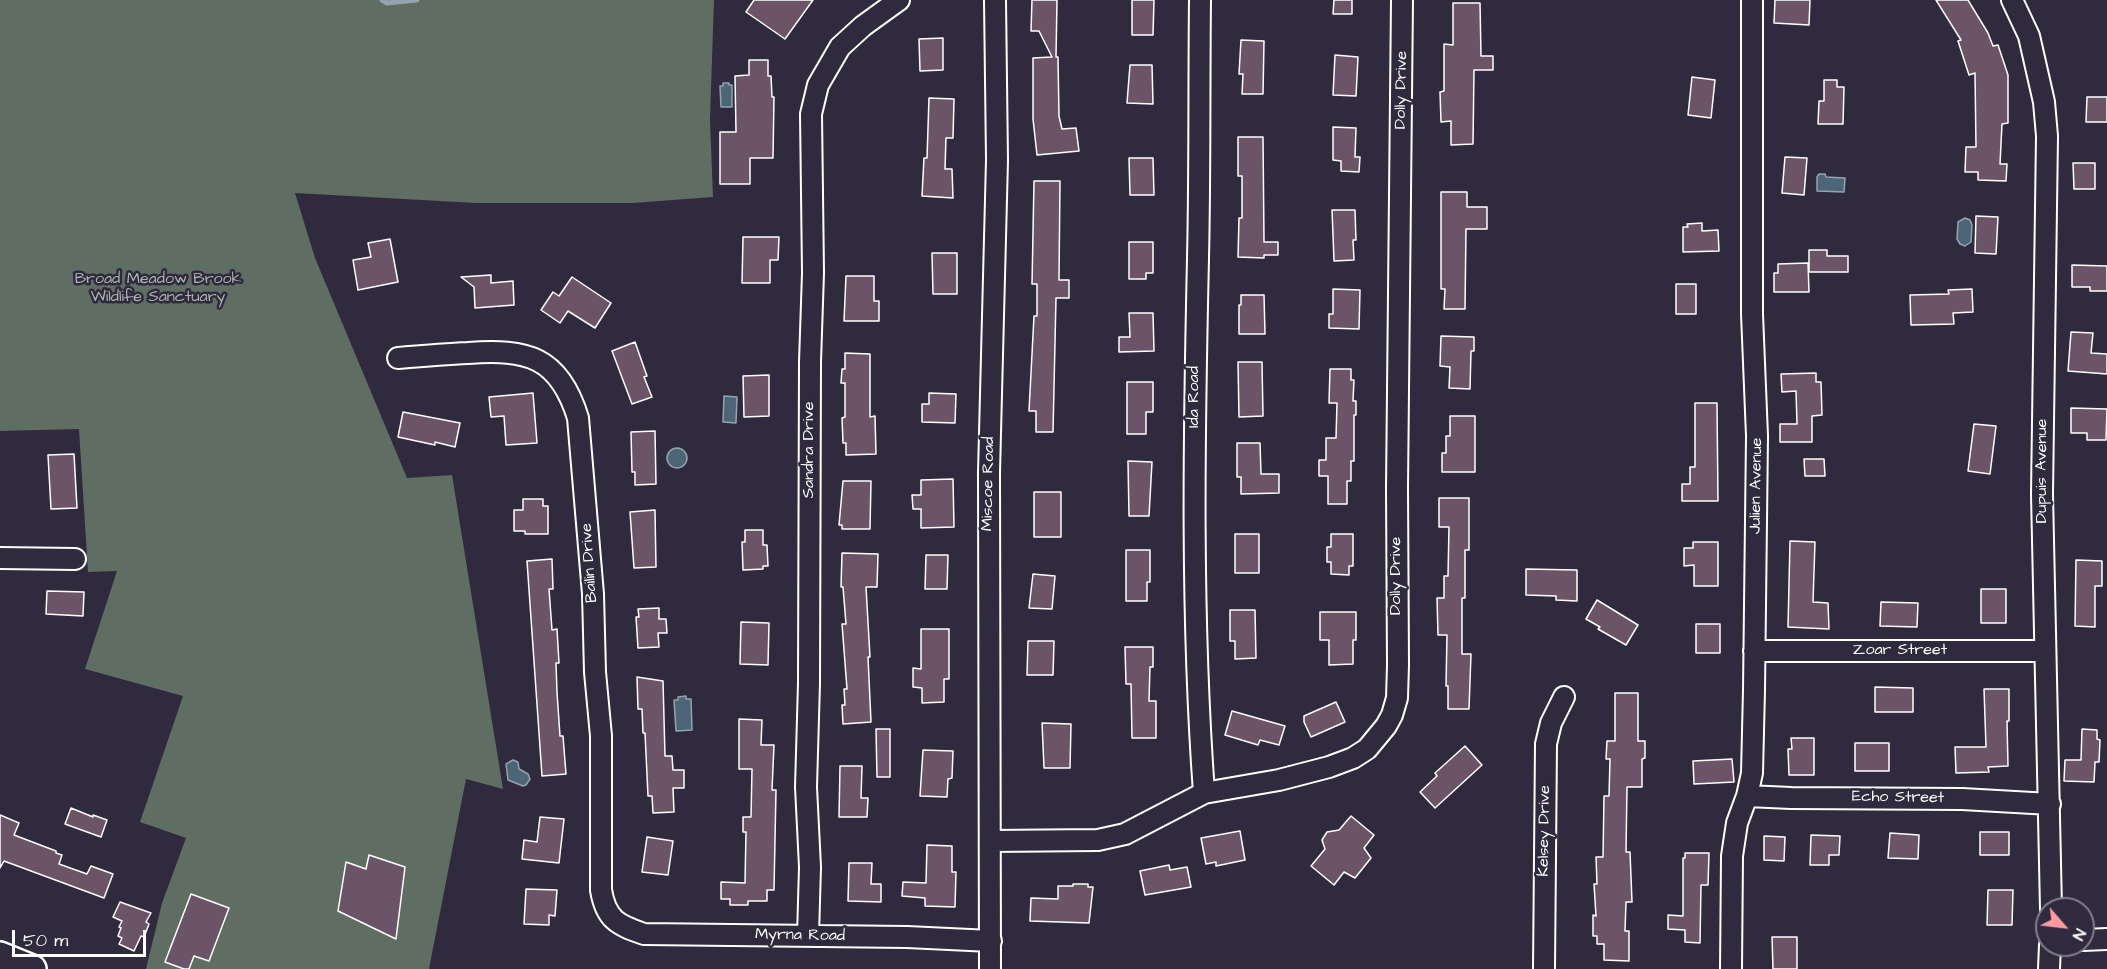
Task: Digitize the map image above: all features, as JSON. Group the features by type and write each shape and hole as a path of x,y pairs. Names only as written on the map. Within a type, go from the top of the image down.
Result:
{"main road":[{"path":"0,956 32,969"}],"street":[{"name":"Sandra Drive","path":"808,936 810,867 806,787 813,273 811,114 818,85 840,47 863,26 899,0"},
{"name":"Miscoe Road","path":"990,969 989,472 997,160 995,0"},
{"name":"Ida Road","path":"1200,0 1198,247 1194,386 1195,599 1204,793"},
{"name":"Dolly Drive","path":"991,842 1098,840 1125,834 1204,793 1279,780 1353,758 1367,749 1386,726 1396,698 1402,0"},
{"name":"Julien Avenue","path":"1731,969 1732,856 1737,823 1747,796 1752,772 1757,436 1752,314 1752,0"},
{"name":"Dupuis Avenue","path":"2012,0 2028,36 2044,102 2047,136 2042,494 2051,897"},
{"name":"Bailin Drive","path":"398,358 493,351 520,353 546,366 565,386 572,398 578,418 593,594 595,672 601,736 601,890 613,921"},
{"path":"0,558 75,559"},
{"name":"Zoar Street","path":"1754,651 2045,651"},
{"name":"Kelsey Drive","path":"1544,969 1546,744 1551,723 1564,697"},
{"name":"Echo Street","path":"1747,796 1962,799 2050,804"},
{"name":"Myrna Road","path":"613,921 625,928 644,934 991,941"}],"green space":[{"name":"Broad Meadow Brook Wildlife Sanctuary","path":"0,0 714,0 710,119 713,197 633,203 476,203 295,193 315,258 407,478 452,475 503,789 466,779 429,969 146,969 162,903 186,838 140,822 183,696 85,669 117,571 88,572 79,429 0,431"}],"water":[{"path":"723,83 732,85 732,107 721,107 720,86 723,86"},
{"path":"1819,174 1825,174 1826,177 1845,178 1844,192 1817,191"},
{"path":"1965,218 1970,220 1972,225 1971,242 1965,246 1957,239 1958,222"},
{"path":"724,396 737,397 736,423 723,422"},
{"path":"677,448 684,451 687,458 684,465 677,468 670,465 667,458 670,451"},
{"path":"686,696 686,699 691,699 692,730 676,731 674,700"},
{"path":"513,760 518,762 519,769 528,774 530,779 526,785 508,780 506,764"}],"building":[{"path":"754,0 813,0 785,39 746,12"},
{"path":"1032,0 1057,0 1056,57 1058,57 1059,116 1062,129 1076,128 1079,151 1037,155 1033,119 1033,58 1052,57 1039,31 1031,31"},
{"path":"1132,0 1154,0 1153,35 1132,35"},
{"path":"1334,0 1352,0 1352,14 1333,14"},
{"path":"1775,0 1810,0 1809,25 1774,23"},
{"path":"1936,0 1968,0 1988,33 1993,46 1998,45 2008,75 2008,123 2002,124 2000,164 2007,164 2006,181 1978,180 1978,172 1965,172 1966,147 1976,147 1975,73 1969,75 1958,41 1961,40"},
{"path":"1453,3 1480,3 1481,56 1493,56 1493,70 1474,70 1473,144 1451,145 1451,121 1441,122 1440,92 1444,91 1444,44 1453,45"},
{"path":"943,38 943,70 920,71 919,39"},
{"path":"1241,40 1264,41 1263,94 1242,94 1243,74 1239,74"},
{"path":"1335,55 1358,57 1356,96 1333,95"},
{"path":"749,60 768,60 768,76 771,76 772,97 774,97 773,158 750,158 750,184 720,184 720,132 736,132 735,76 749,75"},
{"path":"1130,65 1152,65 1153,104 1127,103"},
{"path":"1692,77 1715,80 1711,118 1688,115"},
{"path":"1824,80 1837,80 1837,87 1844,87 1843,124 1818,124 1819,101 1824,101"},
{"path":"2087,97 2107,97 2107,122 2086,122"},
{"path":"929,98 954,99 953,138 946,138 945,169 952,169 953,198 922,196 924,158 927,158"},
{"path":"1333,127 1356,128 1355,157 1360,157 1359,172 1341,171 1341,161 1333,160"},
{"path":"1238,137 1263,137 1264,242 1278,242 1278,255 1264,255 1264,258 1238,257 1239,218 1242,218 1242,176 1238,176"},
{"path":"1785,157 1807,158 1804,195 1782,193"},
{"path":"1129,158 1153,158 1154,195 1130,195"},
{"path":"2073,163 2095,163 2095,189 2074,189"},
{"path":"1034,181 1060,181 1059,280 1069,280 1069,298 1056,298 1053,432 1036,432 1036,411 1029,411 1034,316 1037,316 1037,284 1032,284"},
{"path":"1441,192 1467,192 1467,207 1487,207 1487,229 1466,229 1465,309 1444,309 1445,289 1441,289"},
{"path":"1332,210 1355,210 1354,260 1334,261"},
{"path":"1976,216 1998,217 1996,254 1975,253"},
{"path":"1702,223 1702,231 1718,230 1719,251 1683,252 1683,227 1688,227 1687,224"},
{"path":"743,237 779,237 778,260 770,260 770,283 742,283"},
{"path":"390,239 398,282 358,290 353,260 371,257 368,243"},
{"path":"1129,242 1153,242 1153,273 1146,273 1146,279 1129,279"},
{"path":"1809,250 1827,250 1827,256 1848,256 1848,272 1809,272"},
{"path":"932,253 957,253 957,294 933,294"},
{"path":"1808,263 1809,292 1774,292 1774,273 1778,273 1778,264"},
{"path":"2072,265 2107,266 2107,291 2090,291 2090,287 2072,287"},
{"path":"491,275 491,283 513,281 514,305 475,308 474,287 461,277"},
{"path":"846,276 874,276 874,301 879,301 879,321 844,321"},
{"path":"572,277 611,303 595,328 568,311 560,323 541,310 553,292 559,296"},
{"path":"1676,284 1696,284 1696,314 1676,314"},
{"path":"1333,289 1360,290 1359,329 1329,328 1329,314 1333,314"},
{"path":"1972,289 1973,312 1953,313 1954,324 1911,325 1910,295 1949,294 1948,290"},
{"path":"1241,295 1264,295 1265,334 1239,334"},
{"path":"1129,313 1153,313 1154,351 1119,352 1119,337 1130,337"},
{"path":"2071,332 2093,333 2091,353 2107,354 2107,374 2068,371"},
{"path":"1441,336 1474,337 1474,351 1471,351 1470,389 1449,388 1450,367 1440,366"},
{"path":"635,342 652,397 632,404 612,351"},
{"path":"845,353 870,354 870,417 875,416 876,454 846,455 842,418 845,417 845,383 841,383 842,369 845,369"},
{"path":"1238,362 1262,362 1263,416 1239,417"},
{"path":"1330,369 1351,369 1351,380 1354,380 1353,401 1356,401 1356,415 1354,415 1354,461 1351,461 1351,481 1347,481 1347,504 1328,504 1328,476 1319,476 1319,460 1326,460 1326,438 1336,438 1337,403 1329,403"},
{"path":"1816,373 1816,382 1821,382 1822,415 1812,416 1812,442 1780,442 1780,424 1797,424 1796,391 1782,392 1781,374"},
{"path":"769,375 769,416 744,417 743,376"},
{"path":"1127,382 1153,382 1153,412 1146,412 1146,434 1127,434"},
{"path":"533,393 537,443 506,445 504,416 491,417 489,397"},
{"path":"929,393 956,394 955,423 922,422 922,404 929,404"},
{"path":"1695,403 1717,403 1718,501 1682,501 1682,484 1690,484 1690,467 1695,467"},
{"path":"2071,408 2107,409 2106,440 2087,440 2087,433 2071,433"},
{"path":"403,412 460,423 455,447 398,437"},
{"path":"1450,416 1475,416 1475,472 1442,472 1442,453 1446,453 1446,436 1450,436"},
{"path":"1974,424 1996,426 1990,474 1968,471"},
{"path":"655,431 656,484 635,485 635,472 632,472 631,432"},
{"path":"1237,443 1260,443 1261,474 1279,474 1279,493 1241,494 1241,477 1237,477"},
{"path":"74,454 77,508 51,509 48,455"},
{"path":"1804,459 1824,459 1825,476 1805,476"},
{"path":"1128,461 1152,462 1149,516 1129,516"},
{"path":"953,479 954,527 921,528 921,509 913,509 912,495 921,495 921,480"},
{"path":"843,481 871,481 870,529 842,529 842,525 839,525"},
{"path":"1034,492 1061,492 1061,537 1034,537"},
{"path":"1439,498 1469,498 1469,550 1465,550 1465,598 1462,598 1462,654 1471,654 1469,709 1448,709 1447,635 1438,635 1437,598 1444,598 1444,576 1448,576 1449,527 1439,527"},
{"path":"523,499 543,499 543,506 548,506 548,534 525,534 525,531 514,531 514,510 523,510"},
{"path":"655,510 656,567 634,568 630,512"},
{"path":"745,530 763,530 763,545 767,545 768,566 763,566 763,569 743,570 742,542 745,542"},
{"path":"1235,534 1259,534 1259,573 1235,573"},
{"path":"1331,534 1353,534 1353,566 1349,566 1349,575 1331,574 1331,562 1327,562 1327,547 1331,547"},
{"path":"1790,541 1815,542 1813,602 1828,603 1829,629 1788,627"},
{"path":"1693,542 1718,542 1718,586 1694,586 1694,565 1684,566 1684,548 1693,548"},
{"path":"1126,550 1150,550 1150,582 1147,582 1147,601 1126,601"},
{"path":"842,553 878,554 877,587 866,587 871,722 843,724 842,705 845,705 844,689 847,689 842,624 846,624 843,587 841,587"},
{"path":"926,555 948,555 947,589 925,589"},
{"path":"552,559 553,589 549,589 552,630 557,629 559,663 556,663 557,692 560,736 563,736 566,774 542,776 527,561"},
{"path":"2076,560 2102,561 2102,586 2095,586 2095,627 2075,626"},
{"path":"1526,569 1577,570 1577,601 1556,600 1556,596 1526,595"},
{"path":"1033,574 1055,576 1052,609 1029,608"},
{"path":"1981,589 2006,589 2006,623 1981,623"},
{"path":"47,591 84,592 83,616 46,614"},
{"path":"1597,600 1638,625 1626,645 1598,629 1600,627 1586,619"},
{"path":"1881,602 1918,603 1917,627 1880,626"},
{"path":"659,608 659,619 666,619 667,633 658,633 659,647 638,648 636,617 639,617 638,609"},
{"path":"1230,610 1255,610 1256,658 1235,659 1235,641 1230,641"},
{"path":"1320,612 1356,612 1353,664 1329,665 1329,640 1320,640"},
{"path":"741,622 769,623 768,665 740,664"},
{"path":"1696,624 1720,624 1720,653 1696,653"},
{"path":"921,629 949,629 949,679 944,679 944,702 922,703 922,688 913,687 913,668 921,669"},
{"path":"1028,641 1054,641 1053,675 1027,675"},
{"path":"1125,647 1153,647 1149,701 1156,701 1156,738 1132,738 1131,684 1126,684"},
{"path":"637,677 663,681 665,756 672,756 673,770 684,770 684,788 673,788 674,812 653,813 652,796 648,796 645,733 643,733 642,709 638,709"},
{"path":"1875,687 1913,688 1913,712 1875,712"},
{"path":"1984,689 2009,689 2008,766 1988,767 1989,772 1956,773 1955,747 1986,747"},
{"path":"1615,693 1638,693 1638,741 1645,741 1645,758 1642,759 1642,787 1627,787 1626,852 1630,852 1632,902 1626,902 1625,931 1629,931 1629,961 1604,960 1604,944 1597,944 1597,936 1593,936 1593,915 1596,916 1594,884 1597,884 1596,857 1603,857 1604,796 1609,796 1610,759 1606,759 1607,741 1615,741"},
{"path":"1336,702 1345,722 1311,737 1304,722 1304,716"},
{"path":"1232,711 1285,726 1279,745 1260,740 1258,745 1225,735"},
{"path":"739,719 762,720 761,745 774,745 772,790 776,790 774,890 767,890 767,901 748,901 748,905 730,905 730,899 721,899 721,882 745,883 746,832 743,832 743,817 751,817 752,769 739,769"},
{"path":"1042,723 1071,724 1070,768 1044,768"},
{"path":"876,729 890,729 890,777 877,777"},
{"path":"2082,729 2097,730 2097,739 2100,740 2099,762 2095,762 2094,782 2064,781 2065,760 2081,760"},
{"path":"1791,738 1814,738 1814,775 1789,775 1788,749 1792,749"},
{"path":"1855,743 1889,743 1889,771 1855,771"},
{"path":"1465,746 1482,765 1435,808 1420,792 1437,776 1435,773"},
{"path":"923,750 953,751 952,778 948,779 947,797 920,796"},
{"path":"1732,759 1734,782 1694,784 1693,761"},
{"path":"840,766 862,766 861,798 868,798 867,817 839,817"},
{"path":"71,808 107,820 101,837 65,824"},
{"path":"0,815 19,823 14,835 62,855 59,864 87,874 91,866 113,874 104,898 4,861 0,868"},
{"path":"1351,816 1374,835 1364,848 1371,858 1355,878 1344,872 1334,885 1311,866 1325,849 1322,840 1327,832 1339,830"},
{"path":"540,817 564,819 559,863 522,859 524,840 537,842"},
{"path":"1240,831 1245,860 1216,866 1216,862 1206,864 1201,838"},
{"path":"1980,832 2009,832 2009,855 1980,855"},
{"path":"1890,833 1919,835 1918,859 1888,858"},
{"path":"1811,835 1840,836 1839,855 1829,855 1829,865 1810,865"},
{"path":"1764,836 1785,837 1784,861 1764,860"},
{"path":"647,837 673,841 668,875 642,872"},
{"path":"927,845 952,846 952,872 956,872 955,907 925,906 925,898 902,896 903,882 926,883"},
{"path":"1685,853 1709,853 1708,885 1701,885 1700,943 1685,942 1685,930 1668,929 1668,915 1683,916 1683,858 1685,858"},
{"path":"369,855 405,867 396,939 338,911 346,862 366,869"},
{"path":"849,863 872,863 871,884 881,884 881,902 848,901"},
{"path":"1169,865 1170,870 1187,867 1191,887 1145,895 1140,871"},
{"path":"1073,884 1088,884 1088,887 1093,887 1089,923 1030,921 1031,898 1058,899 1058,886 1073,886"},
{"path":"526,889 557,890 555,916 549,915 549,925 524,924"},
{"path":"1988,890 2013,890 2012,925 1987,925"},
{"path":"191,894 229,908 209,961 194,956 189,969 184,969 165,962"},
{"path":"120,902 151,913 146,922 149,924 144,937 141,936 134,951 119,944 122,938 118,936 121,928 119,927 122,921 113,917"},
{"path":"1772,937 1797,937 1797,969 1773,969"}],"waterway":[{"path":"382,0 387,3 417,0"}]}
